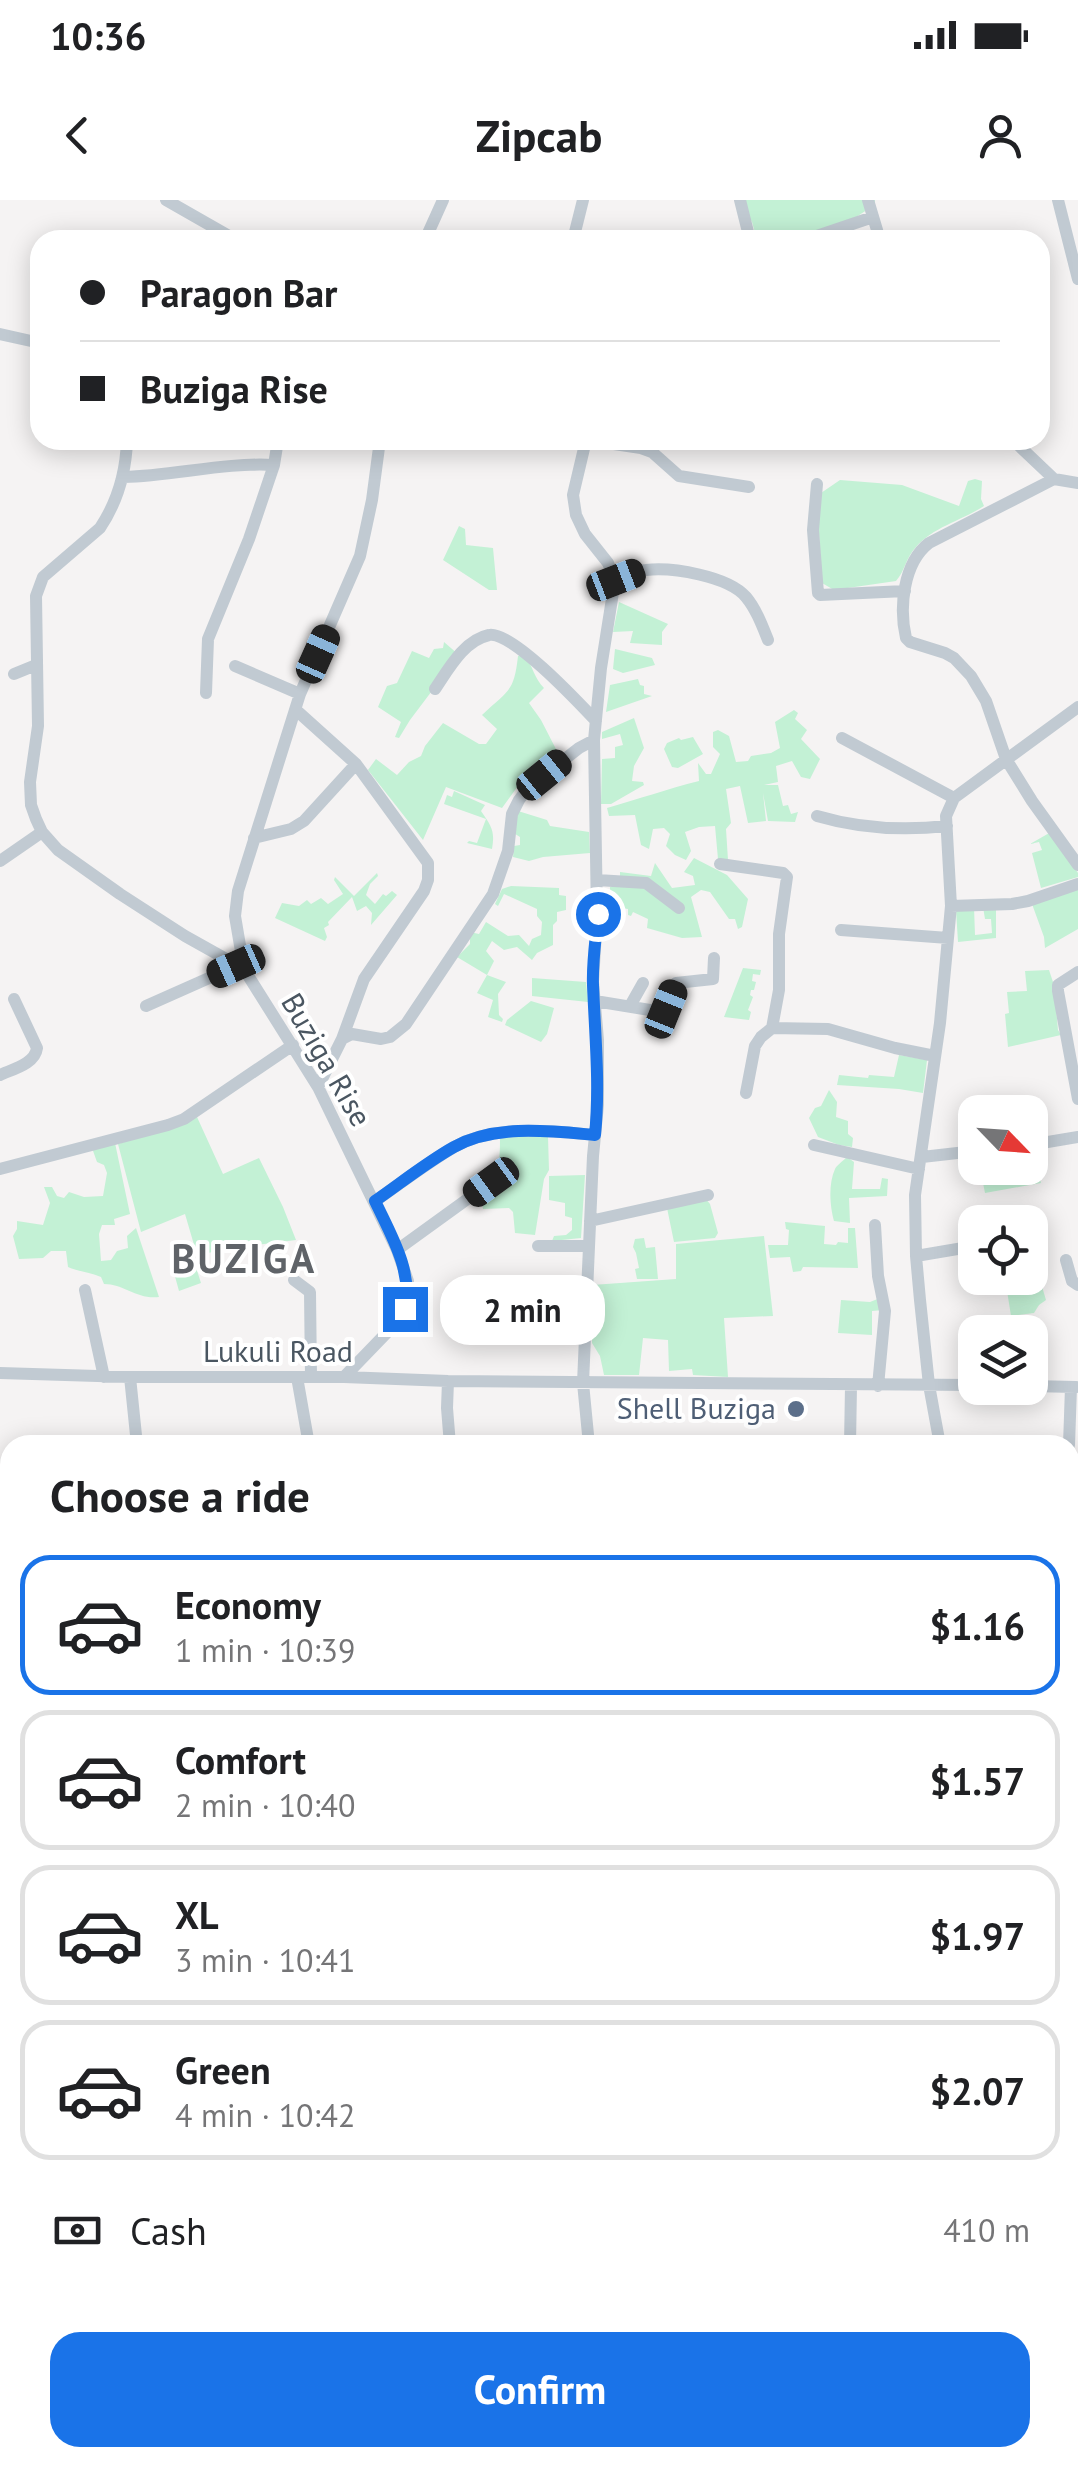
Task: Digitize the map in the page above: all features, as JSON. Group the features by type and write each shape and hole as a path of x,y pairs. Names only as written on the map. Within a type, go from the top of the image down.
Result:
{"street":[{"path":"166,200 218,230"},
{"path":"429,230 443,200"},
{"path":"575,230 583,200"},
{"path":"740,200 748,230"},
{"path":"868,200 877,230"},
{"path":"1058,200 1077,270"},
{"path":"835,230 874,217"},
{"path":"0,334 30,342"},
{"path":"0,861 42,832 31,806 30,782 38,726 39,585 43,577 100,528 124,477 127,450"},
{"path":"206,693 208,639 250,538 276,450"},
{"path":"146,1006 240,967 235,916 238,891 300,694 360,556 379,450"},
{"path":"584,450 573,495 576,515 616,580 594,740 598,914 593,982 598,1105 583,1383 588,1435"},
{"path":"646,450 679,476 749,488"},
{"path":"1024,450 1054,479 1078,483"},
{"path":"124,477 245,464 274,465"},
{"path":"1054,479 930,543 914,560 904,591 903,616 910,642 945,652 971,676 986,701 1006,759 1078,865"},
{"path":"817,484 813,530 820,595 904,591"},
{"path":"616,580 636,572 669,570 726,584 746,597 768,640"},
{"path":"435,688 464,651 483,636 496,634 508,639 560,684 596,721"},
{"path":"14,674 36,666"},
{"path":"235,666 300,694"},
{"path":"938,1435 916,1256 916,1194 951,906 948,808 954,798 1078,707"},
{"path":"296,710 356,764 416,844 429,871 424,890 364,980 342,1039 318,1086"},
{"path":"842,738 954,798"},
{"path":"342,1039 358,1034 390,1037 406,1024 492,894 508,850 512,814 519,800 528,788 594,740"},
{"path":"254,838 291,829 304,821 356,764"},
{"path":"817,816 876,828 947,826"},
{"name":"Buziga Rise","path":"42,832 58,850 120,894 240,967 318,1086 375,1201 408,1281 405,1309 399,1320 344,1377"},
{"path":"720,864 783,873 786,877 778,934 779,990 772,1028 756,1046 746,1093"},
{"path":"597,880 646,882 679,908"},
{"path":"951,906 1012,904 1078,884"},
{"path":"842,930 948,938"},
{"path":"594,1001 662,1012 676,984 713,978 714,958"},
{"path":"1078,972 1062,981 1058,991 1078,1099"},
{"path":"630,1006 643,982"},
{"path":"0,1076 37,1054 14,999"},
{"path":"772,1028 828,1029 935,1056"},
{"path":"0,1168 184,1119 293,1045"},
{"path":"375,1201 455,1147 484,1136 518,1132 595,1135"},
{"path":"1048,1142 1078,1137"},
{"path":"814,1145 921,1163 958,1155"},
{"path":"397,1250 491,1182"},
{"path":"590,1221 708,1195"},
{"path":"875,1225 885,1311 878,1386"},
{"path":"538,1246 589,1246"},
{"path":"916,1256 958,1249"},
{"path":"1066,1260 1072,1281 1078,1285"},
{"path":"294,1280 310,1292 304,1377 308,1435"},
{"path":"85,1290 104,1377"},
{"name":"Lukuli Road","path":"0,1373 130,1378 958,1385"},
{"path":"130,1378 136,1435"},
{"path":"448,1381 449,1435"},
{"path":"850,1435 851,1386"},
{"path":"1048,1386 1074,1387 1070,1435"}],"green space":[{"path":"739,200 875,200 875,207 830,229 754,230"},
{"path":"840,480 902,485 959,506 968,481 982,481 984,506 923,540 896,581 834,590 822,583 818,517 821,493"},
{"path":"459,526 465,529 466,545 493,548 497,590 489,590 443,560"},
{"path":"619,602 668,624 662,632 662,645 630,643 633,631 613,632"},
{"path":"444,642 459,655 399,738 395,737 401,722 378,707 387,686 397,683 412,651 429,658 434,649 443,648"},
{"path":"615,649 652,658 655,665 623,673 613,669"},
{"path":"525,655 544,688 529,703 558,753 534,764 502,808 446,787 423,840 368,770 376,759 397,775 421,756 443,723 479,744 486,744 497,729 482,715 508,690 518,656"},
{"path":"638,679 644,694 652,696 606,712 610,685"},
{"path":"794,710 798,713 795,719 807,730 801,739 820,759 810,779 801,777 792,761 776,766 778,782 764,785 778,785 783,806 788,805 791,814 798,812 795,822 768,821 763,793 766,821 748,823 740,786 726,789 731,823 726,829 728,860 718,859 715,826 685,832 691,851 686,860 666,846 670,834 664,828 653,829 649,849 641,845 635,815 609,816 607,808 699,781 698,763 706,774 711,774 720,754 713,747 713,732 718,730 729,736 736,762 780,748 775,722"},
{"path":"634,718 644,748 634,766 632,781 644,785 611,804 601,804 602,759 615,758 615,747 623,745 620,734 602,739 602,732"},
{"path":"693,737 703,754 678,768 672,767 664,749 667,743"},
{"path":"454,791 485,805 481,811 488,821 492,829 492,849 467,843 477,843 486,819 444,804 447,795 452,797"},
{"path":"518,811 547,820 550,826 589,832 590,853 529,861 513,857 514,846 520,845 520,837 512,832"},
{"path":"1051,832 1078,877 1041,888 1032,853 1042,850 1039,842 1030,844"},
{"path":"694,858 727,875 748,899 742,927 738,929 735,919 729,919 710,892 701,890 691,897 702,937 682,938 647,928 648,919 633,912 628,915 628,909 606,906 610,887 620,883 620,872 651,876 655,863 672,888 695,885 693,876 684,872"},
{"path":"377,873 366,895 375,904 383,894 392,891 397,895 371,925 372,913 366,906 357,911 352,897 324,928 325,941 275,918 282,903 299,906 321,898 328,904 343,894 335,877 354,896"},
{"path":"1078,887 1078,929 1045,948 1032,904"},
{"path":"559,888 559,895 566,896 566,910 557,912 553,945 532,960 517,947 504,950 492,941 486,951 494,961 487,975 457,957 470,944 470,932 479,934 486,922 508,936 519,935 529,946 532,939 541,935 537,909 504,894 498,906 495,904 502,889"},
{"path":"996,906 996,938 958,942 956,910 974,907 975,935 992,933 991,919 985,919 983,907"},
{"path":"743,968 761,970 760,975 753,974 752,981 756,982 750,995 753,997 749,1020 724,1017"},
{"path":"1049,970 1061,1035 1008,1047 1007,992 1027,991 1025,971"},
{"path":"487,975 506,982 498,994 502,1022 488,1017 493,1000 477,993"},
{"path":"532,978 586,982 588,1002 532,996"},
{"path":"531,1001 554,1008 541,1042 505,1025"},
{"path":"899,1055 927,1060 923,1093 837,1085 839,1075 894,1077"},
{"path":"829,1090 837,1102 836,1117 848,1121 852,1147 818,1137 809,1118"},
{"path":"197,1117 223,1174 259,1158 296,1240 197,1255 185,1214 141,1232 118,1144"},
{"path":"500,1136 548,1137 549,1170 535,1235 515,1233 509,1208 483,1209 480,1194 495,1176"},
{"path":"115,1143 130,1214 114,1219 115,1225 102,1225 101,1261 111,1260 117,1251 128,1248 127,1236 136,1228 159,1297 104,1284 101,1277 68,1267 66,1251 51,1251 43,1258 19,1259 13,1236 17,1221 43,1225 50,1203 44,1187 52,1187 57,1196 64,1198 69,1192 84,1197 103,1196 107,1173 92,1148"},
{"path":"847,1157 854,1162 852,1189 880,1189 882,1178 888,1179 887,1196 849,1198 850,1223 834,1221 830,1195 835,1169"},
{"path":"585,1175 581,1238 552,1241 554,1236 572,1230 572,1218 565,1216 565,1203 549,1200 549,1176"},
{"path":"983,1185 1030,1185 985,1193"},
{"path":"705,1198 718,1233 715,1238 674,1242 667,1208"},
{"path":"785,1222 825,1226 824,1244 848,1243 848,1228 855,1228 858,1268 803,1267 793,1272 790,1257 770,1258 768,1245 788,1245"},
{"path":"764,1236 773,1316 724,1318 728,1377 693,1375 692,1369 669,1371 668,1340 643,1338 639,1375 604,1375 592,1343 592,1285 676,1279 676,1244"},
{"path":"644,1238 646,1248 655,1247 658,1279 637,1279 635,1269 639,1268 633,1247 635,1239"},
{"path":"192,1255 201,1283 179,1291 171,1262"},
{"path":"1008,1295 1045,1295 1046,1300 1034,1313 1011,1315"},
{"path":"880,1298 883,1310 872,1311 872,1335 838,1333 841,1300 870,1302"}],"place":[{"name":"Shell Buziga","path":"796,1409"}],"district":[{"name":"BUZIGA","path":"244,1259"}],"route":[{"path":"405,1309 408,1281 375,1201 455,1147 484,1136 518,1132 595,1135 598,1040 593,982 598,914"}]}
